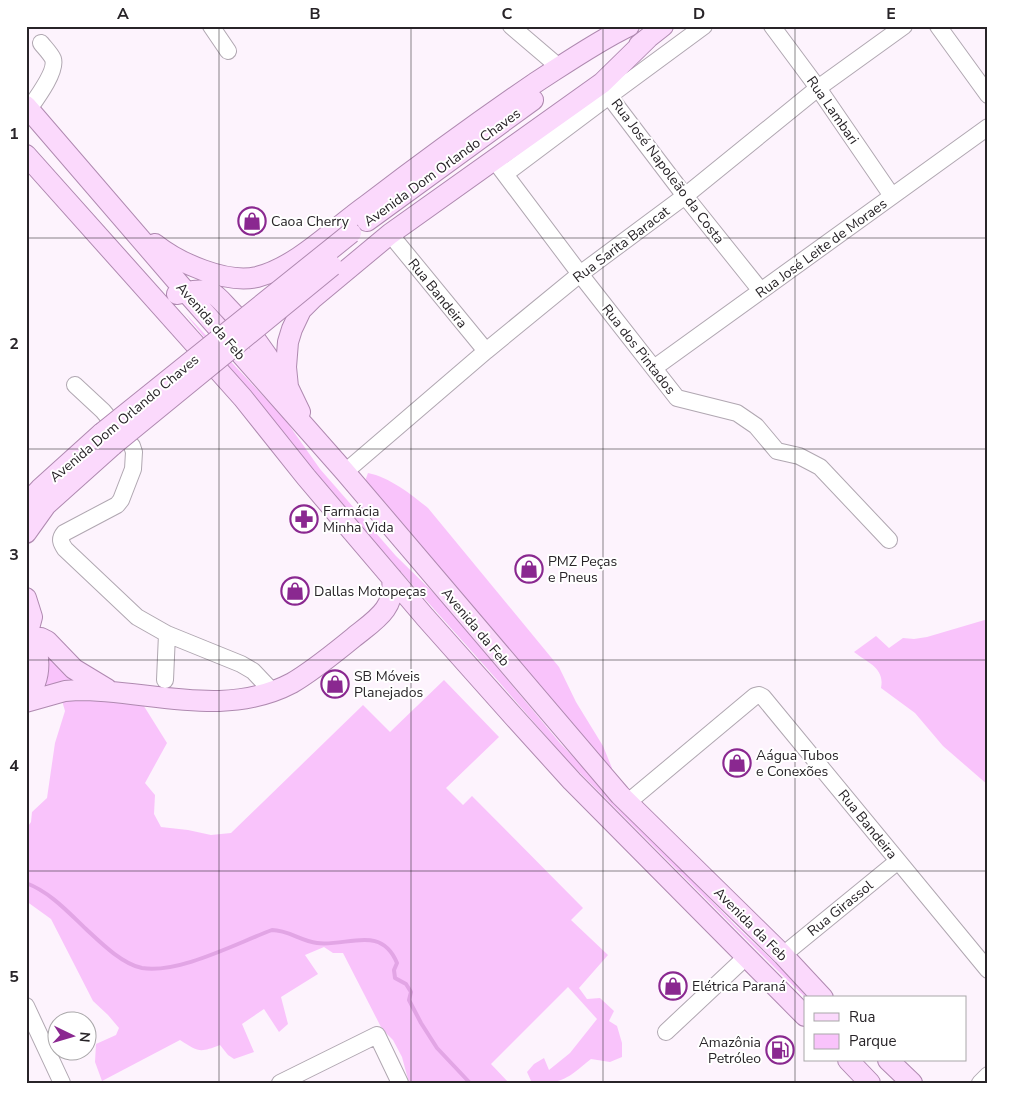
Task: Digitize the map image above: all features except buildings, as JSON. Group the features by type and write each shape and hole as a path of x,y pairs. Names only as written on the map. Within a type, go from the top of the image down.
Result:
{"main road":[{"path":"630,26 603,38 559,67 456,138 298,258 264,278 257,284 254,294 257,307 262,314 271,319 282,321 301,310 390,234 500,167 602,83 656,32"},
{"name":"Avenida Dom Orlando Chaves","path":"354,238 630,26"},
{"name":"Avenida Dom Orlando Chaves","path":"354,238 380,226 507,140 656,32"},
{"name":"Avenida da Feb","path":"28,108 186,293 310,431 627,803 783,955 821,996"},
{"name":"Avenida da Feb","path":"26,155 243,398 306,477 425,618 572,781 804,1015"},
{"path":"119,214 168,254 194,268 240,278 255,277 279,269"},
{"path":"108,439 354,238"},
{"path":"166,311 166,304 172,296 204,290 213,294 260,345 276,368 310,431"},
{"path":"295,402 288,387 287,354 292,329 301,310"},
{"name":"Avenida Dom Orlando Chaves","path":"26,504 40,489 108,439"},
{"name":"Avenida Dom Orlando Chaves","path":"26,533 46,505 108,439"},
{"path":"26,700 65,691 90,690 206,702 239,700 272,691 290,684 314,669 377,618 391,600 392,578"},
{"path":"26,598 32,617 29,633 36,646 39,662 38,677 26,700"},
{"path":"377,618 395,612 406,611 414,612 425,618"},
{"path":"29,633 47,641 74,669 113,692"},
{"path":"850,1062 870,1083"},
{"path":"890,1062 912,1083"}],"street":[{"path":"211,26 228,51"},
{"path":"511,26 559,67"},
{"name":"Rua José Napoleão da Costa","path":"704,26 610,96 685,196 762,291"},
{"name":"Rua Lambari","path":"772,26 818,88 892,196"},
{"name":"Rua Sarita Baracat","path":"345,472 486,351 580,274 685,196 818,88 904,26"},
{"path":"938,26 988,95"},
{"path":"28,108 44,88 53,67 53,59 41,43"},
{"path":"500,167 610,96"},
{"name":"Rua José Leite de Moraes","path":"654,368 988,127"},
{"name":"Rua dos Pintados","path":"500,167 580,274 677,398 737,413 756,426 777,452 799,456 820,467 889,540"},
{"name":"Rua Bandeira","path":"390,234 486,351"},
{"path":"75,385 104,411 132,446 134,452 133,469 125,494 117,505 64,533 61,537 61,542 137,617 167,634 242,664 253,671 272,691"},
{"path":"165,680 167,634"},
{"name":"Rua Bandeira","path":"627,803 755,696 759,695 988,970"},
{"name":"Rua Girassol","path":"783,955 898,861"},
{"path":"666,1032 747,956"},
{"path":"26,1006 62,1083"},
{"path":"280,1083 377,1035 400,1083"},
{"path":"980,1083 988,1075"}],"green space":[{"path":"184,312 284,418 320,469 396,556 442,601 560,743 735,925 810,996 804,996 778,971 564,757 318,479"},
{"path":"368,473 392,482 428,508 559,667 576,702 603,746 612,768 610,774 365,481"},
{"path":"988,619 988,785 943,746 915,713 881,688 882,681 878,671 854,652 876,636 889,648 903,638 927,637"},
{"path":"43,646 78,681 44,688"},
{"path":"444,680 499,737 446,788 463,805 472,796 583,908 571,920 608,955 579,988 587,999 600,998 614,1011 609,1021 617,1026 622,1043 622,1057 610,1062 591,1059 559,1081 532,1083 527,1072 534,1064 544,1058 549,1070 570,1053 597,1019 568,987 491,1064 509,1083 409,1083 402,1057 393,1040 382,1029 343,953 333,953 324,947 305,955 318,974 281,997 288,1024 279,1032 264,1009 242,1024 254,1052 234,1059 220,1045 199,1050 180,1040 102,1081 95,1062 98,1062 98,1043 116,1035 119,1028 93,1001 51,919 26,901 26,829 31,822 32,812 47,798 55,743 65,711 61,697 142,703 167,743 145,783 155,795 154,814 161,827 211,835 231,833 363,705 390,732"}],"waterway":[{"path":"26,883 51,897 119,957 134,966 142,968 157,969 190,962 272,930 278,930 317,943 362,940 382,944 390,951 397,963 394,970 395,978 406,984 411,992 409,1000 421,1023 437,1048 470,1083"}],"place":[{"name":"Caoa Cherry","path":"252,221"},
{"name":"Farmácia Minha Vida","path":"304,519"},
{"name":"PMZ Peças e Pneus","path":"529,569"},
{"name":"Dallas Motopeças","path":"295,591"},
{"name":"SB Móveis Planejados","path":"335,684"},
{"name":"Aágua Tubos e Conexões","path":"737,763"},
{"name":"Elétrica Paraná","path":"673,986"},
{"name":"Amazônia Petróleo","path":"780,1050"}]}
